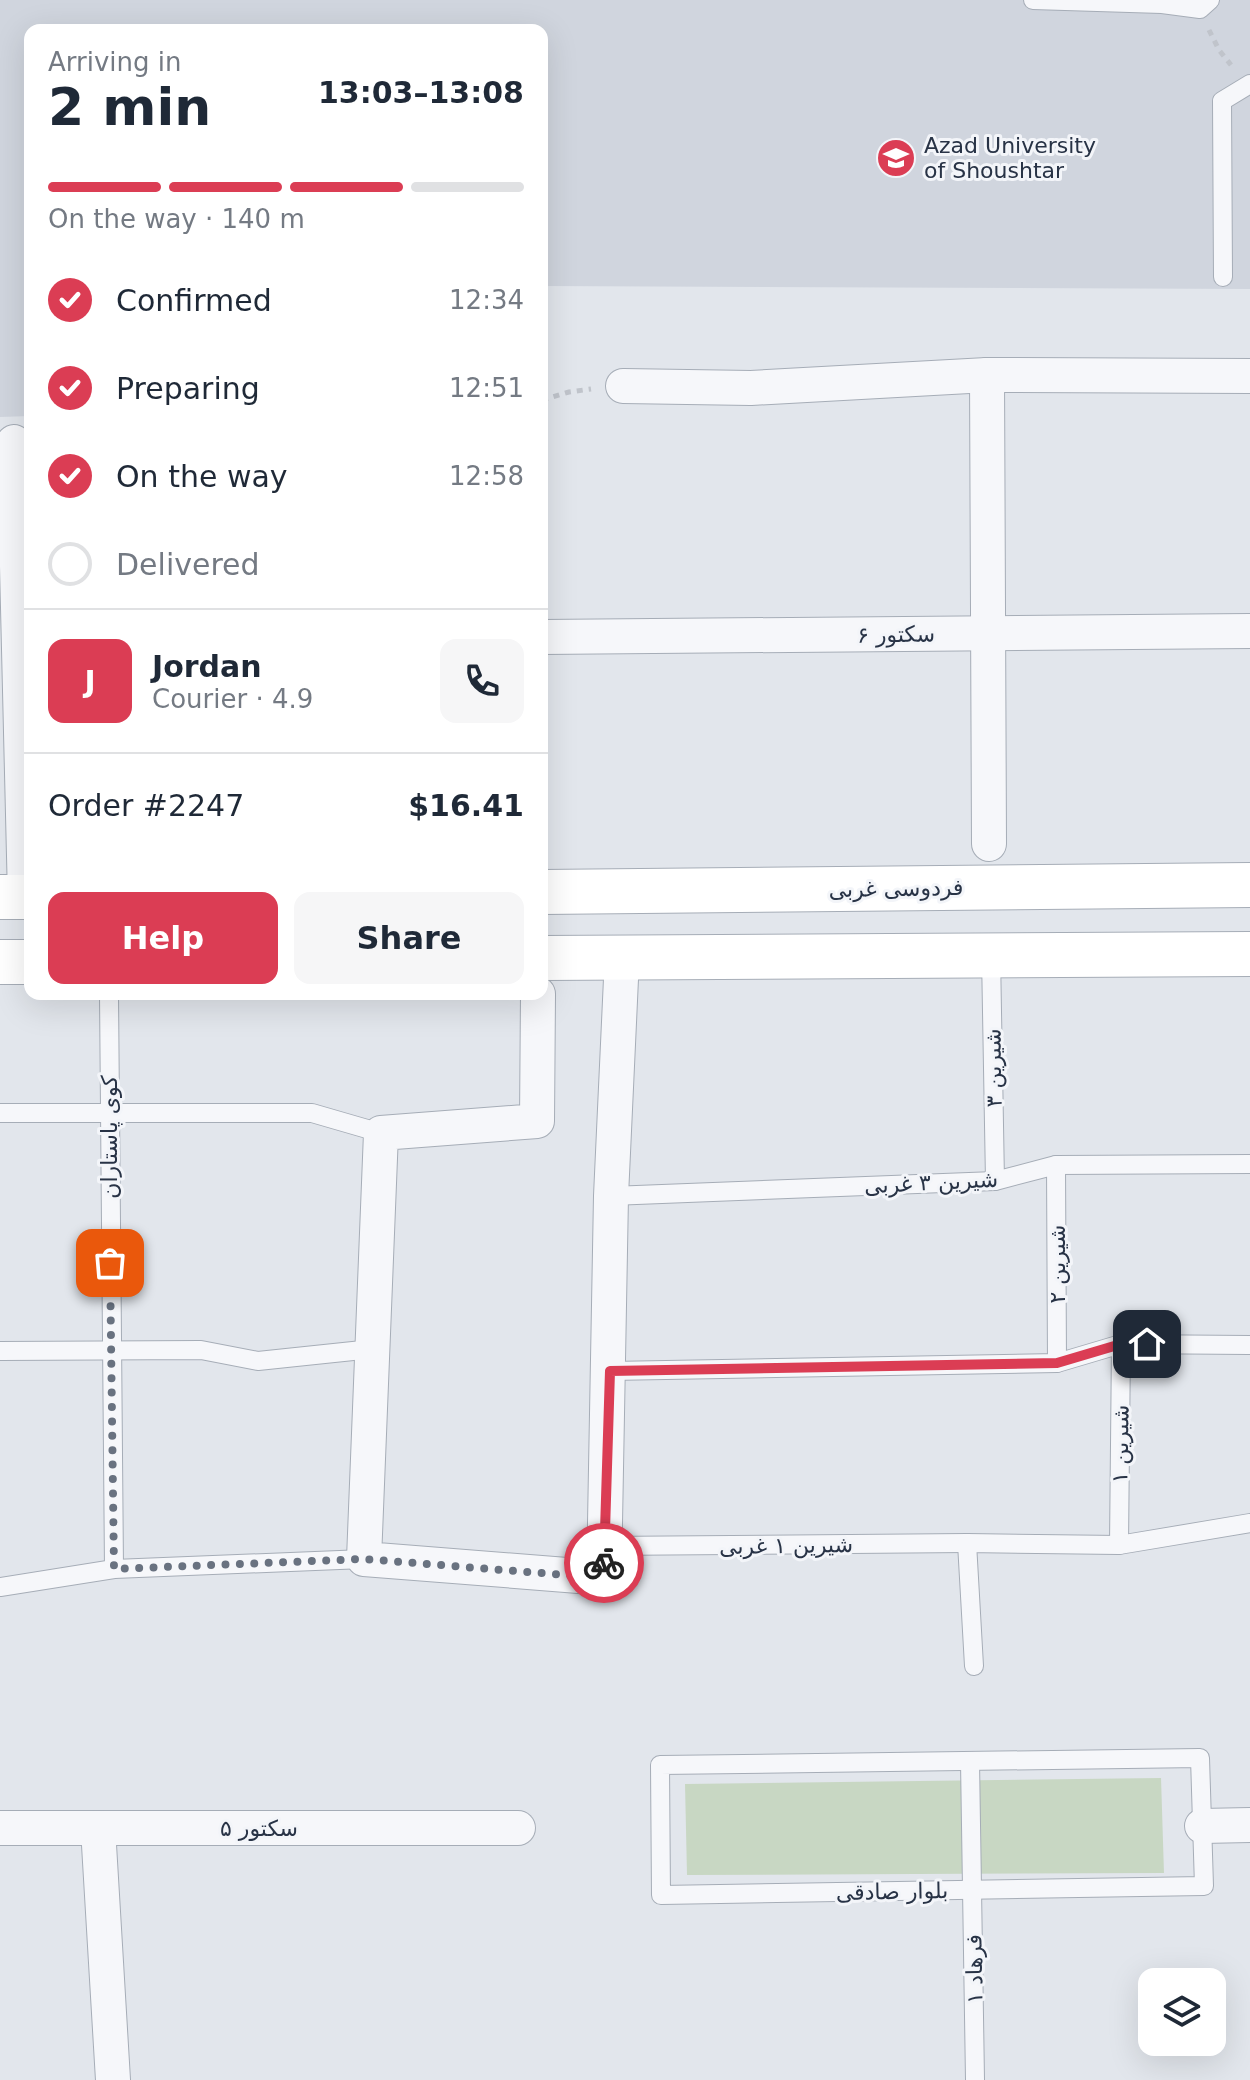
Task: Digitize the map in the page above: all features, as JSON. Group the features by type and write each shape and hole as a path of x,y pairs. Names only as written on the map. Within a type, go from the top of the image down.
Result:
{"main road":[{"name":"فردوسی غربی","path":"548,892 1250,885"},
{"path":"548,958 1250,954"},
{"path":"0,962 24,962"}],"street":[{"path":"623,386 751,388 987,375 1250,376"},
{"path":"987,375 989,844"},
{"path":"14,442 18,897"},
{"name":"سکتور ۶","path":"548,637 1250,631"},
{"path":"538,1000 537,1121 381,1133 364,1559 604,1578 611,1196 622,957"},
{"path":"1202,1826 1250,1825"},
{"name":"سکتور ۵","path":"0,1828 518,1828"},
{"path":"98,1828 113,2080"}],"lane":[{"path":"1033,0 1205,4"},
{"path":"1223,277 1222,101 1249,85"},
{"name":"شیرین ۳","path":"991,955 995,1181"},
{"name":"کوی پاستاران","path":"109,1000 114,1569"},
{"path":"0,1113 312,1113 381,1133"},
{"name":"شیرین ۳ غربی","path":"611,1196 995,1181 1056,1165 1250,1164"},
{"name":"شیرین ۲","path":"1056,1165 1057,1363"},
{"path":"610,1371 1057,1363 1121,1344 1250,1345"},
{"name":"شیرین ۱","path":"1119,1545 1121,1344"},
{"path":"0,1351 111,1353 201,1350 258,1361 372,1349"},
{"name":"شیرین ۱ غربی","path":"604,1546 1119,1545 1250,1523"},
{"path":"967,1543 974,1666"},
{"path":"0,1587 114,1569 364,1559"},
{"name":"بلوار صادقی","path":"1200,1758 1202,1826 1204,1886 661,1895 660,1765 1200,1758"},
{"name":"فرهاد ۱","path":"970,1761 975,2080"}],"path":[{"path":"1205,4 1219,50 1249,85"},
{"path":"548,398 569,392 623,386"}],"shaded area":[{"name":"Azad University of Shoushtar","path":"0,0 1250,0 1250,289 548,286 548,24 24,24 24,416 0,417"}],"green space":[{"path":"1161,1778 1164,1873 687,1875 685,1784"}],"way so far":[{"path":"110,1263 114,1569 364,1559 604,1578 604,1563"}],"place":[{"name":"Azad University of Shoushtar","path":"896,158"}],"route":[{"path":"604,1563 610,1371 1057,1363 1121,1344 1147,1344"}]}
